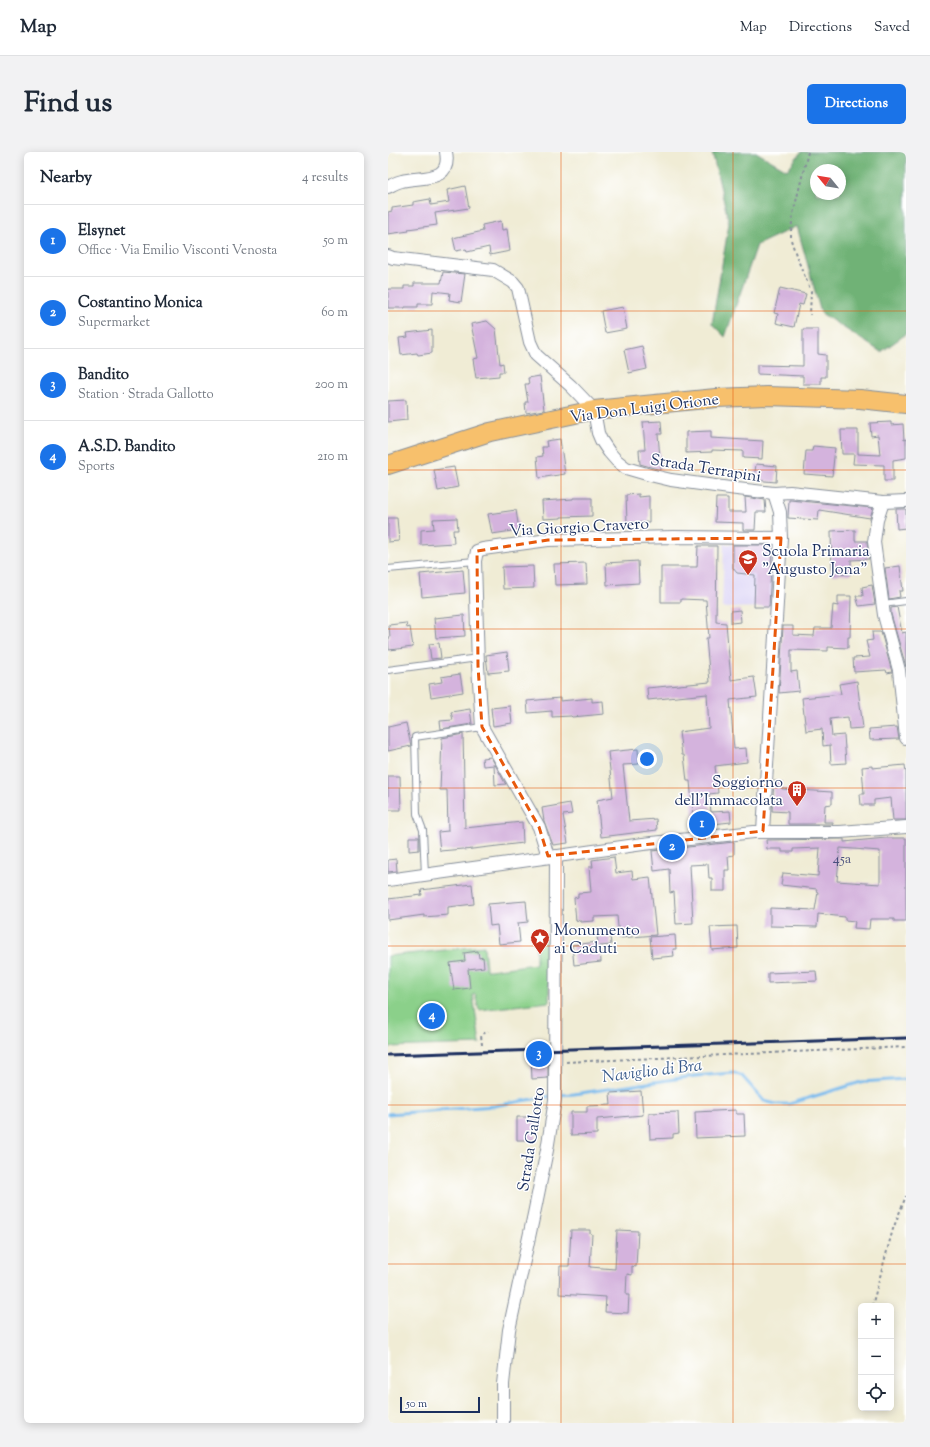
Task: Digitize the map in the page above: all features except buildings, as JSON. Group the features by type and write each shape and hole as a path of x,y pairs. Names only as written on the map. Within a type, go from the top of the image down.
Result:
{"main road":[{"name":"Via Don Luigi Orione","path":"388,465 490,432 594,410 716,398 767,396 852,399 895,403"}],"street":[{"path":"388,188 402,181 428,178 438,175 444,170 447,162 446,152"},
{"path":"388,256 493,270 513,282 518,288 530,342 536,355 571,386 594,410"},
{"name":"Strada Terrapini","path":"594,410 598,433 601,440 616,460 626,468 650,476 671,480 774,493 780,512 782,538 762,831"},
{"path":"774,493 790,492 883,502 906,501"},
{"path":"883,502 877,520 874,542 884,614 899,670 906,738"},
{"name":"Via Giorgio Cravero","path":"475,561 477,551 483,548 548,540 674,537 782,538"},
{"path":"475,561 482,727"},
{"name":"Strada Gallotto","path":"482,727 539,827 552,856 555,1096 534,1214 509,1330 503,1384 503,1423"},
{"path":"388,880 643,844 762,831 840,832 906,827"}],"lane":[{"path":"388,569 475,561"},
{"path":"883,604 906,601"},
{"path":"388,670 478,658"},
{"path":"425,875 423,830 417,814 415,737 482,727"}],"path":[{"path":"808,152 790,231 797,258 812,291 810,315"},
{"path":"482,1045 481,1036 488,1031"},
{"path":"555,1063 906,1047"},
{"path":"873,1303 893,1229 906,1196"}],"highlighted area":[{"path":"781,538 763,831 548,856 539,827 482,727 478,666 477,551 548,540"}],"shaded area":[{"name":"Scuola Primaria \"Augusto Jona\"","path":"724,544 774,545 773,607 722,608"}],"green space":[{"path":"712,152 756,152 787,170 801,152 906,152 906,334 881,352 821,313 797,226 757,245 725,337 712,324 729,223"},
{"path":"536,938 549,938 549,1002 479,1010 475,994 473,995 480,1044 388,1047 388,956 484,946 486,970 490,970 536,964"}],"waterway":[{"name":"Naviglio di Bra","path":"557,1095 574,1094 695,1076 734,1073 742,1076 764,1101 776,1104 789,1104 861,1082 906,1079"},
{"name":"Naviglio di Bra","path":"388,1114 494,1106 551,1096"}],"railway":[{"path":"388,1055 906,1038"}],"place":[{"name":"Scuola Primaria \"Augusto Jona\"","path":"748,576"},
{"name":"Soggiorno dell'Immacolata","path":"797,807"},
{"name":"Elsynet","path":"702,824"},
{"name":"Costantino Monica","path":"672,847"},
{"name":"Monumento ai Caduti","path":"540,955"},
{"name":"A.S.D. Bandito","path":"432,1016"},
{"name":"Bandito","path":"539,1054"}]}
